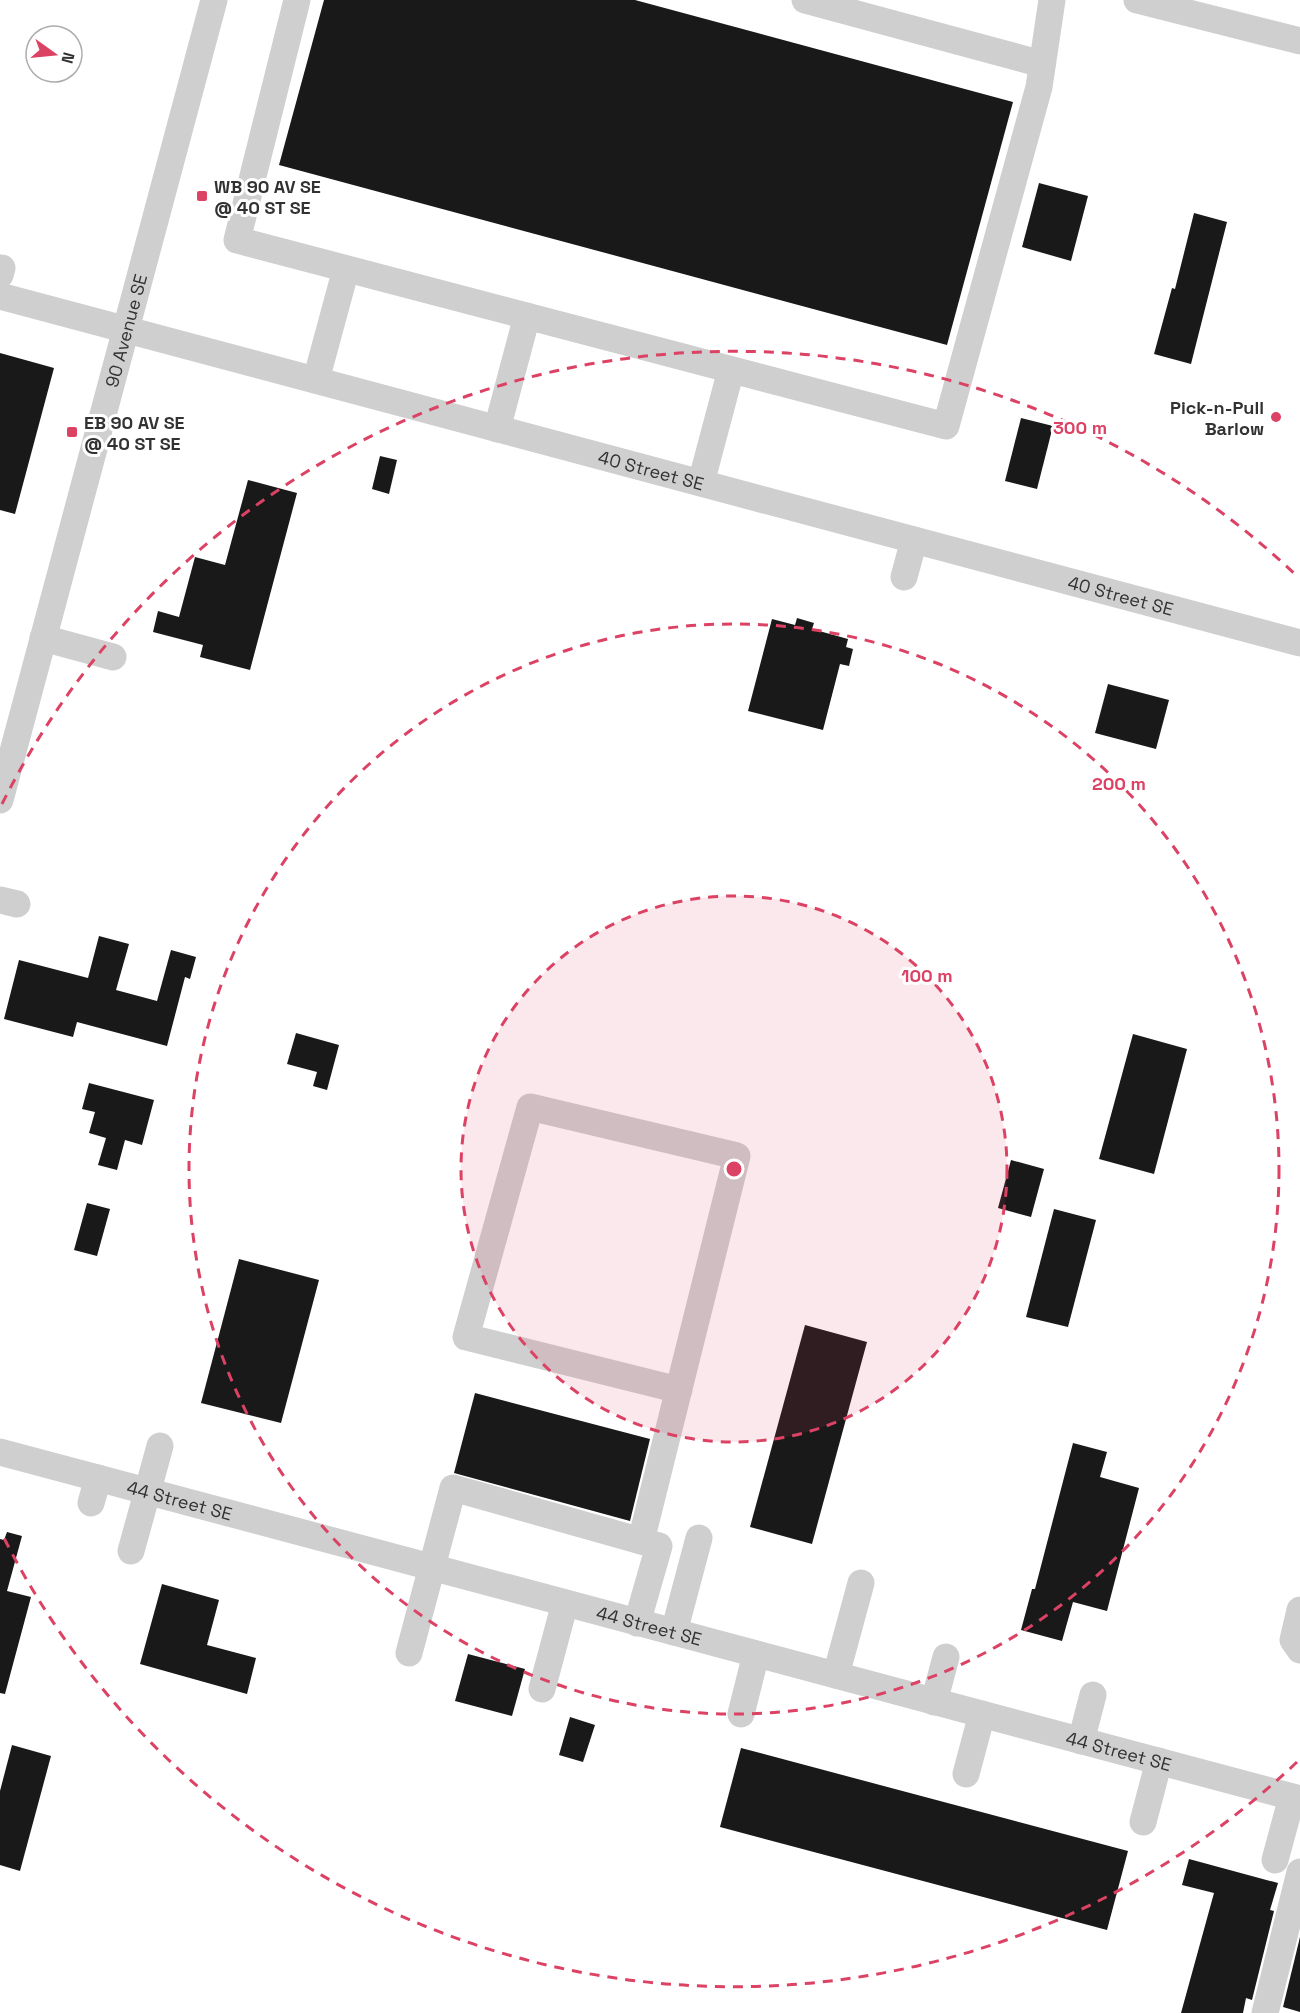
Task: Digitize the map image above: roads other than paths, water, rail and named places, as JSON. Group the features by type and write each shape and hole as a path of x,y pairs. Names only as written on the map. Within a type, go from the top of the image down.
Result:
{"street":[{"name":"90 Avenue SE","path":"0,800 214,0"},
{"path":"297,0 237,240 946,426 1039,87 1052,0"},
{"path":"1137,0 1300,41"},
{"path":"817,2 1042,64"},
{"path":"316,380 346,269"},
{"name":"40 Street SE","path":"0,296 1300,643"},
{"path":"497,429 527,316"},
{"path":"701,483 731,370"},
{"path":"904,577 914,540"},
{"path":"44,638 113,657"},
{"path":"641,1541 679,1390 737,1156 530,1107 466,1337 679,1390"},
{"path":"131,1551 160,1446"},
{"name":"44 Street SE","path":"0,1452 95,1491 147,1491 1296,1798"},
{"path":"409,1653 453,1488 658,1546 637,1623"},
{"path":"674,1632 699,1538"},
{"path":"836,1675 861,1583"},
{"path":"542,1689 565,1603"},
{"path":"1300,1610 1293,1640 1300,1650"},
{"path":"741,1713 756,1654"},
{"path":"934,1702 946,1657"},
{"path":"1082,1741 1093,1695"},
{"path":"966,1774 982,1714"},
{"path":"1143,1822 1159,1761"},
{"path":"1275,1860 1296,1798"},
{"path":"1265,2013 1300,1872"}],"place":[{"name":"WB 90 AV SE @ 40 ST SE","path":"202,196"},
{"name":"Pick-n-Pull Barlow","path":"1276,417"},
{"name":"EB 90 AV SE @ 40 ST SE","path":"72,432"}]}
